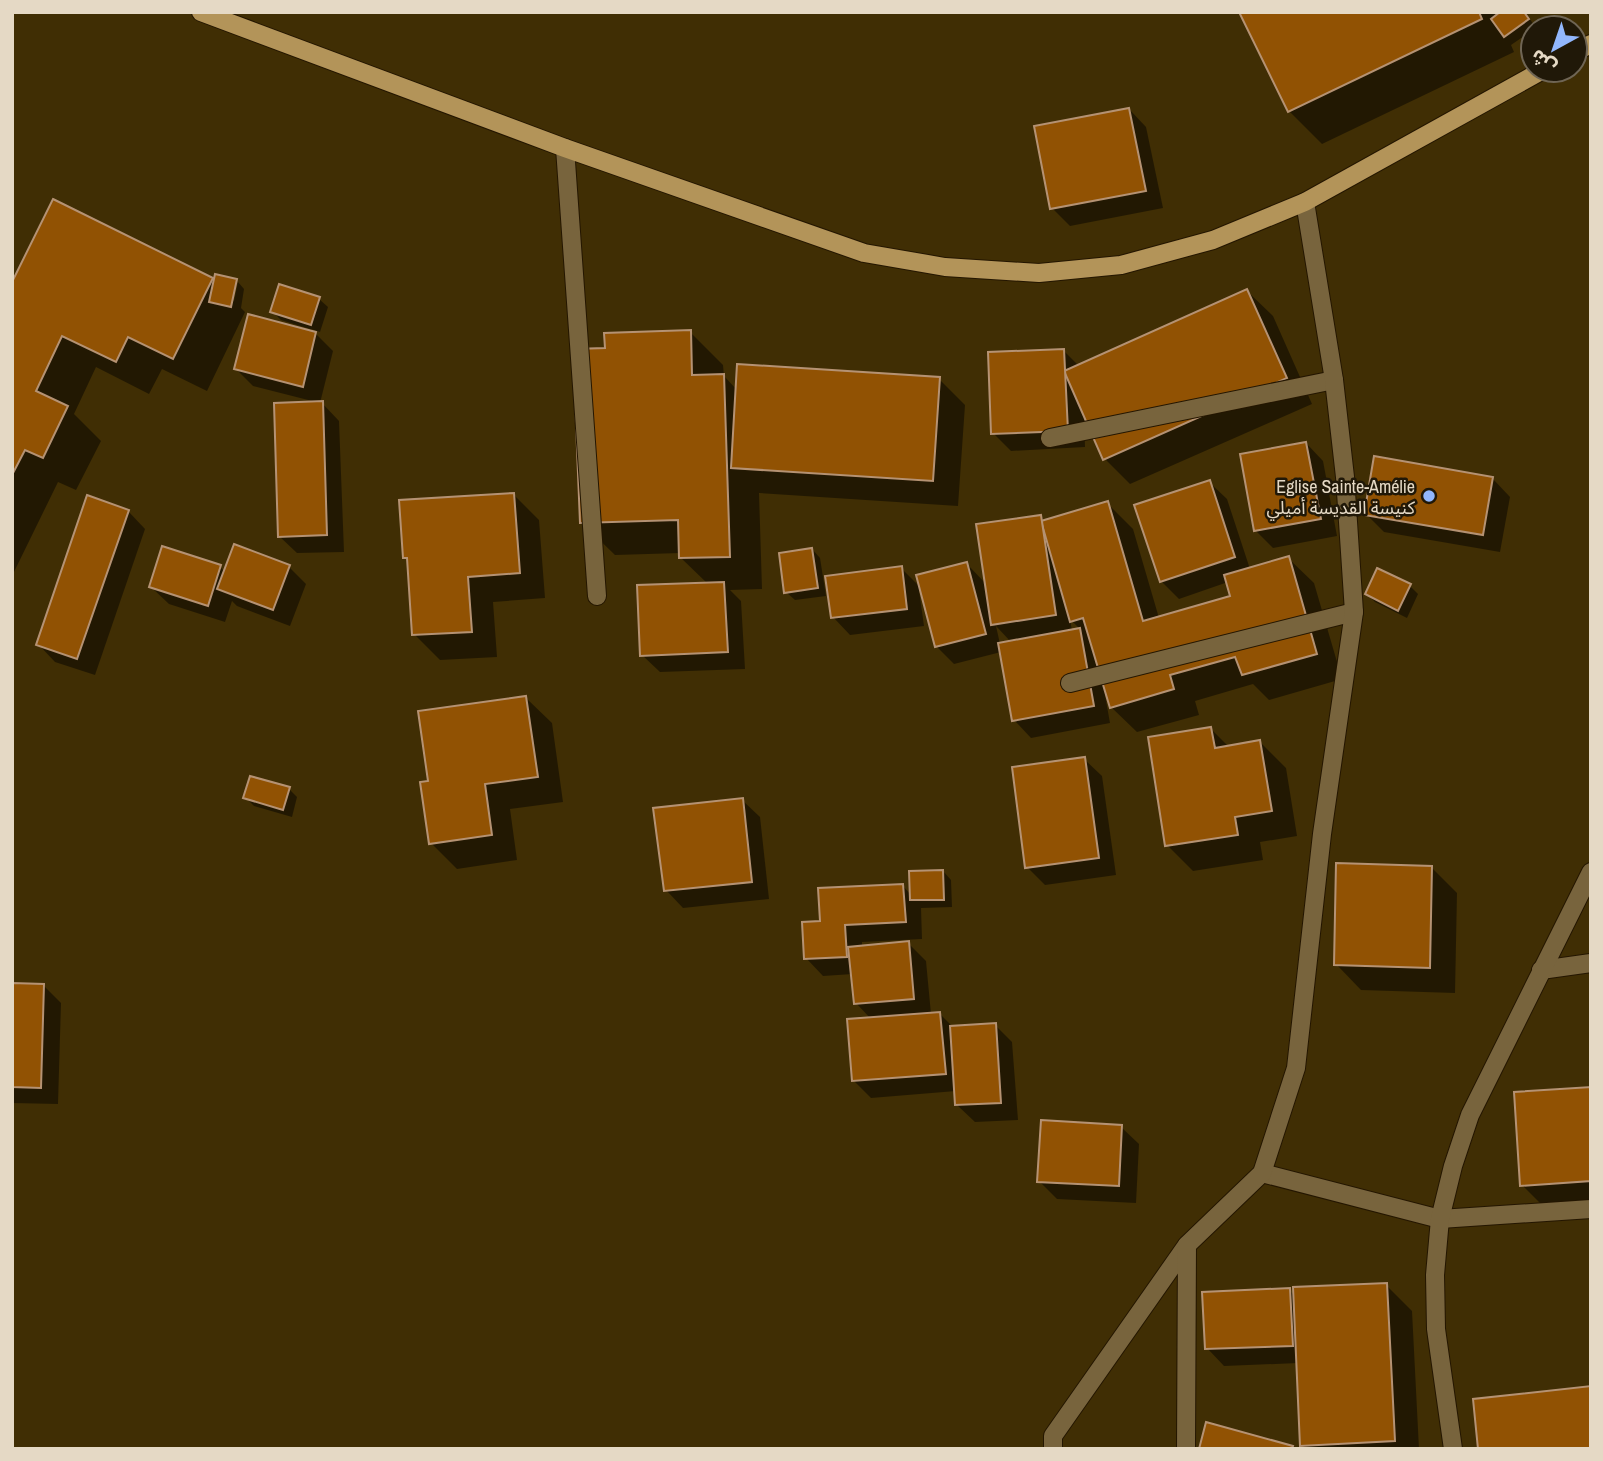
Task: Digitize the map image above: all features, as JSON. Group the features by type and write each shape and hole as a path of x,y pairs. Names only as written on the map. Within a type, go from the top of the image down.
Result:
{"main road":[{"path":"201,12 565,148 864,253 946,267 1039,273 1121,265 1213,240 1305,202 1519,83"}],"street":[{"path":"565,148 597,596"},
{"path":"1052,1449 1054,1436 1187,1245 1262,1173 1296,1068 1322,834 1354,612 1345,477 1334,380 1305,202"},
{"path":"1050,439 1334,380"},
{"path":"1070,683 1354,612"},
{"path":"1453,1449 1436,1329 1435,1275 1440,1219 1453,1166 1470,1115 1591,872"},
{"path":"1541,970 1591,963"},
{"path":"1262,1173 1440,1219 1591,1209"},
{"path":"1186,1449 1187,1245"}],"building":[{"path":"1239,12 1479,12 1482,19 1288,112"},
{"path":"1500,12 1525,14 1519,14 1519,26 1504,37 1491,19"},
{"path":"1129,108 1146,191 1050,209 1034,126"},
{"path":"53,199 213,278 173,359 128,337 116,362 62,336 36,391 68,406 43,458 25,450 12,475 12,282"},
{"path":"215,274 237,279 231,307 209,302"},
{"path":"279,284 320,297 311,325 270,312"},
{"path":"1247,289 1287,378 1103,460 1064,371"},
{"path":"248,314 316,332 303,387 234,369"},
{"path":"691,330 692,375 724,374 730,557 679,558 678,520 580,523 573,349 605,348 604,333"},
{"path":"1064,349 1068,431 991,434 988,352"},
{"path":"737,364 940,377 933,481 731,468"},
{"path":"323,401 327,535 278,537 274,403"},
{"path":"1306,442 1321,519 1254,531 1240,454"},
{"name":"Eglise Sainte-Amélie كنيسة القديسة أميلي","path":"1374,456 1493,477 1483,535 1364,515"},
{"path":"1210,480 1235,557 1160,582 1134,505"},
{"path":"514,493 520,573 468,577 472,632 412,635 407,558 403,558 399,500"},
{"path":"87,495 129,510 77,659 36,645"},
{"path":"1108,501 1143,621 1230,596 1224,575 1289,556 1317,654 1242,675 1235,657 1170,675 1174,689 1110,708 1083,618 1070,622 1041,521"},
{"path":"1041,515 1056,615 991,625 976,524"},
{"path":"234,544 290,565 273,610 217,589"},
{"path":"162,546 221,565 208,606 149,587"},
{"path":"812,548 818,588 784,593 779,553"},
{"path":"967,562 986,634 935,647 916,575"},
{"path":"902,566 907,609 831,618 825,576"},
{"path":"1377,568 1411,584 1398,611 1365,594"},
{"path":"724,582 728,652 640,656 637,585"},
{"path":"1080,628 1094,706 1012,721 998,643"},
{"path":"526,696 538,777 485,784 492,835 429,844 420,782 428,781 418,711"},
{"path":"1211,727 1215,748 1260,740 1272,811 1235,817 1238,835 1165,846 1148,737"},
{"path":"1085,757 1099,858 1025,868 1012,767"},
{"path":"250,776 290,787 283,810 243,798"},
{"path":"743,798 752,882 664,891 653,808"},
{"path":"1336,863 1432,866 1430,968 1334,965"},
{"path":"943,870 944,900 910,900 909,871"},
{"path":"903,884 906,922 845,925 847,957 804,959 802,922 820,921 818,888"},
{"path":"909,941 914,999 854,1004 848,947"},
{"path":"12,983 44,984 41,1088 12,1087"},
{"path":"940,1012 946,1074 852,1081 847,1019"},
{"path":"996,1023 1001,1103 955,1105 950,1026"},
{"path":"1591,1087 1591,1181 1520,1186 1514,1092"},
{"path":"1041,1120 1122,1125 1119,1186 1037,1182"},
{"path":"1387,1283 1395,1441 1300,1446 1293,1287"},
{"path":"1290,1288 1293,1346 1205,1349 1202,1292"},
{"path":"1591,1386 1591,1449 1478,1449 1473,1399"},
{"path":"1206,1422 1293,1446 1292,1449 1199,1449"}],"place":[{"name":"Eglise Sainte-Amélie كنيسة القديسة أميلي","path":"1429,496"}]}
